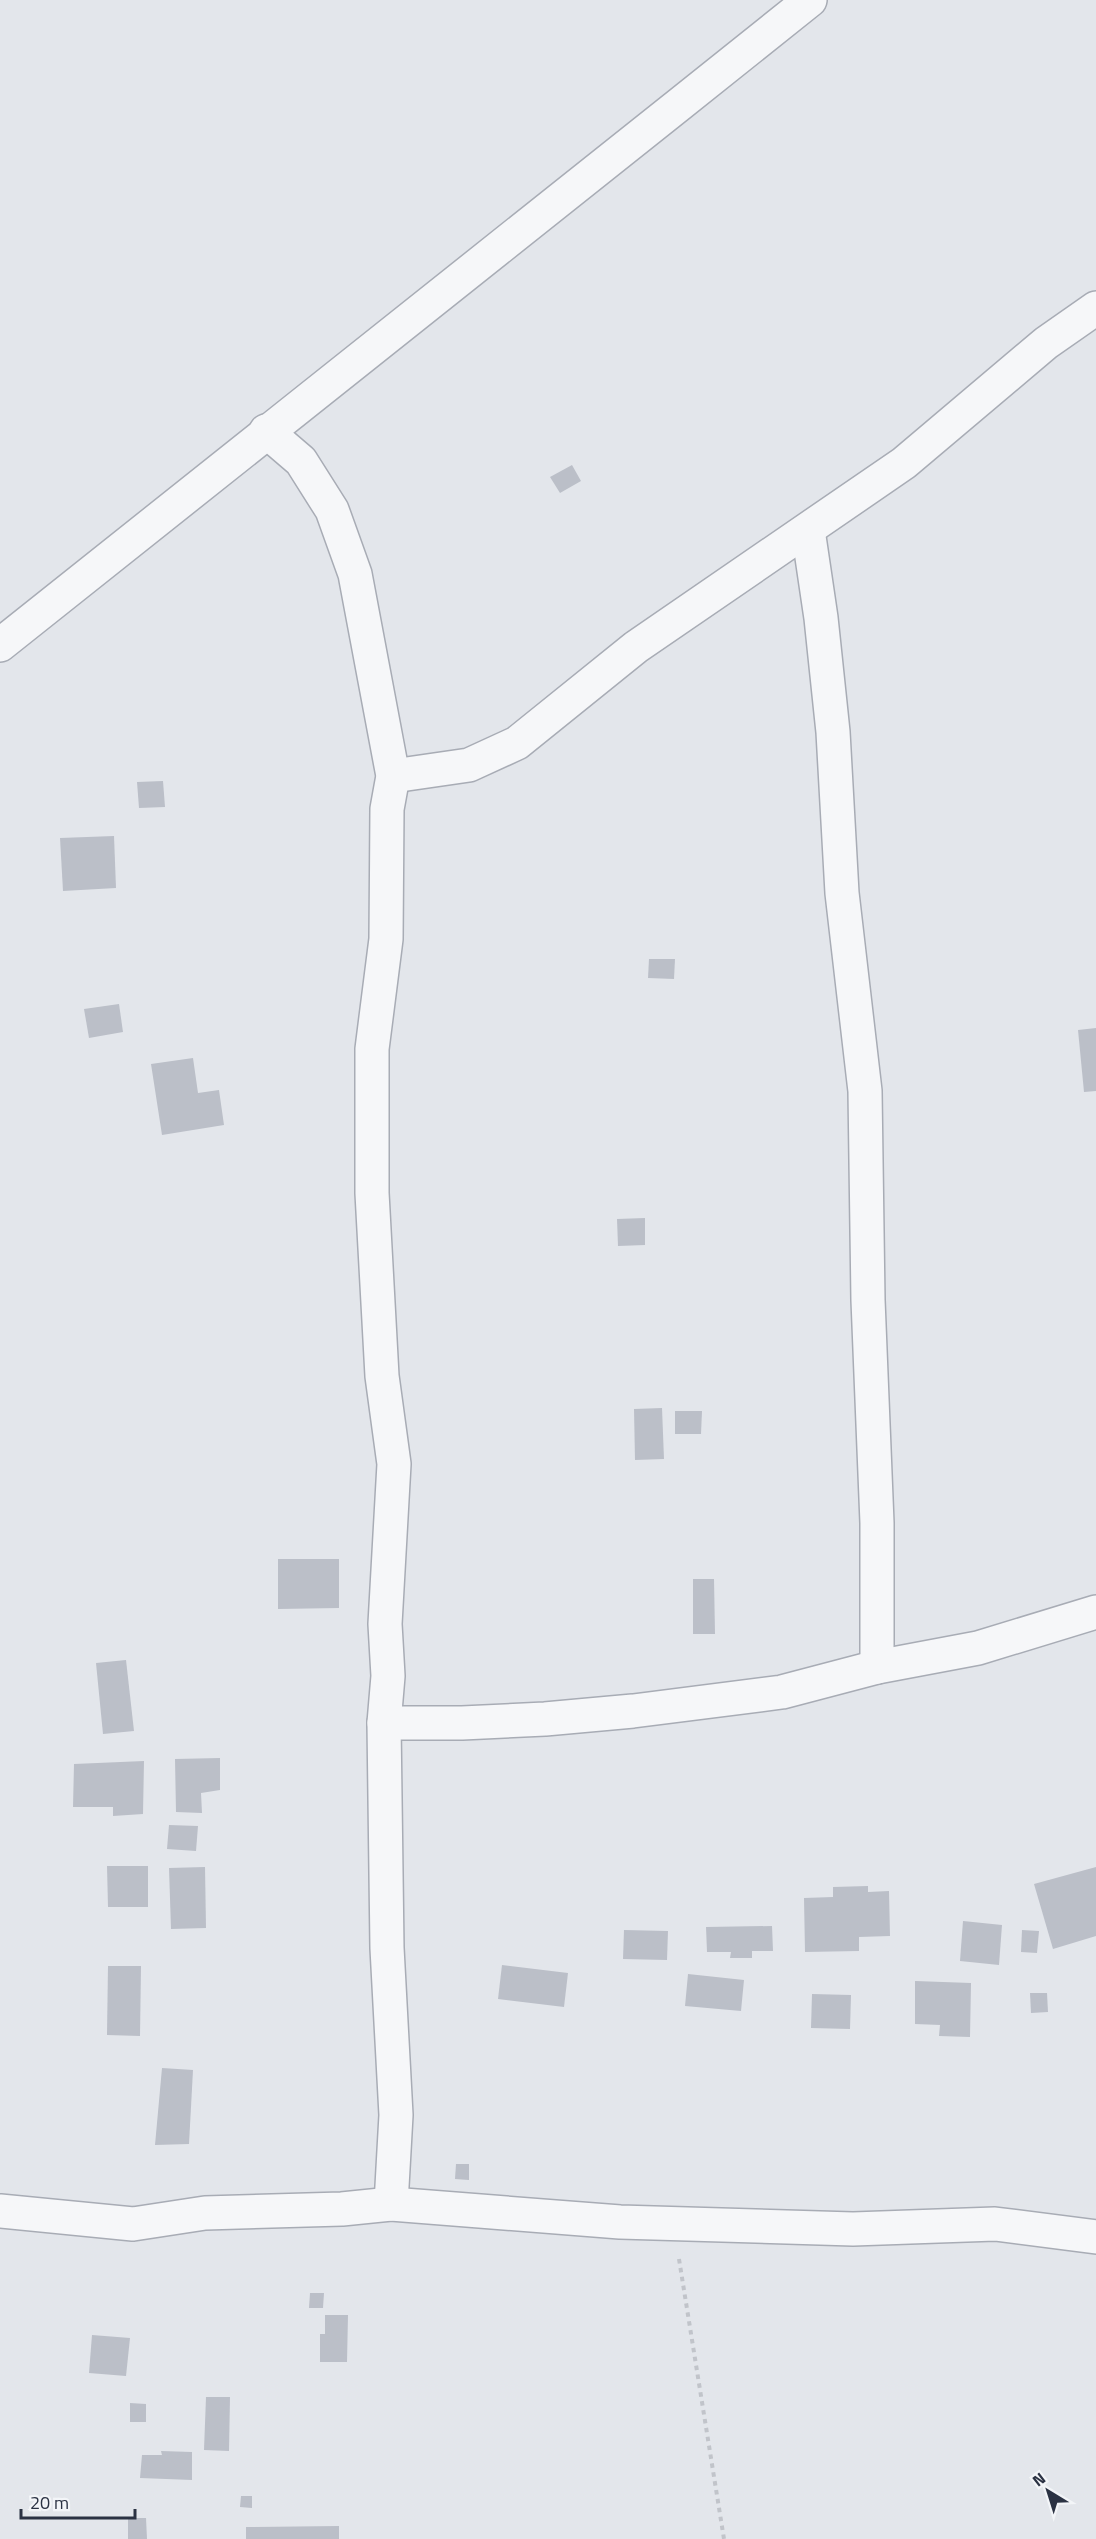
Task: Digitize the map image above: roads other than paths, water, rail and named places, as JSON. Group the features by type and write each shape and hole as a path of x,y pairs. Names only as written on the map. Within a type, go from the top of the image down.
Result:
{"street":[{"path":"0,645 810,0"},
{"path":"393,776 469,765 517,743 636,647 904,463 1046,343 1096,308"},
{"path":"266,431 301,461 332,510 355,574 393,776 387,809 386,939 372,1049 372,1193 382,1376 394,1464 385,1624 388,1676 384,1723 387,1948 396,2115 391,2204"},
{"path":"808,530 831,709 842,892 865,1091 868,1300 877,1523 877,1667"},
{"path":"384,1723 462,1723 633,1712 782,1692 877,1667 978,1648 1096,1612"},
{"path":"0,2211 133,2224 205,2213 318,2210 391,2204 620,2222 853,2229 994,2224 1096,2238"}]}
